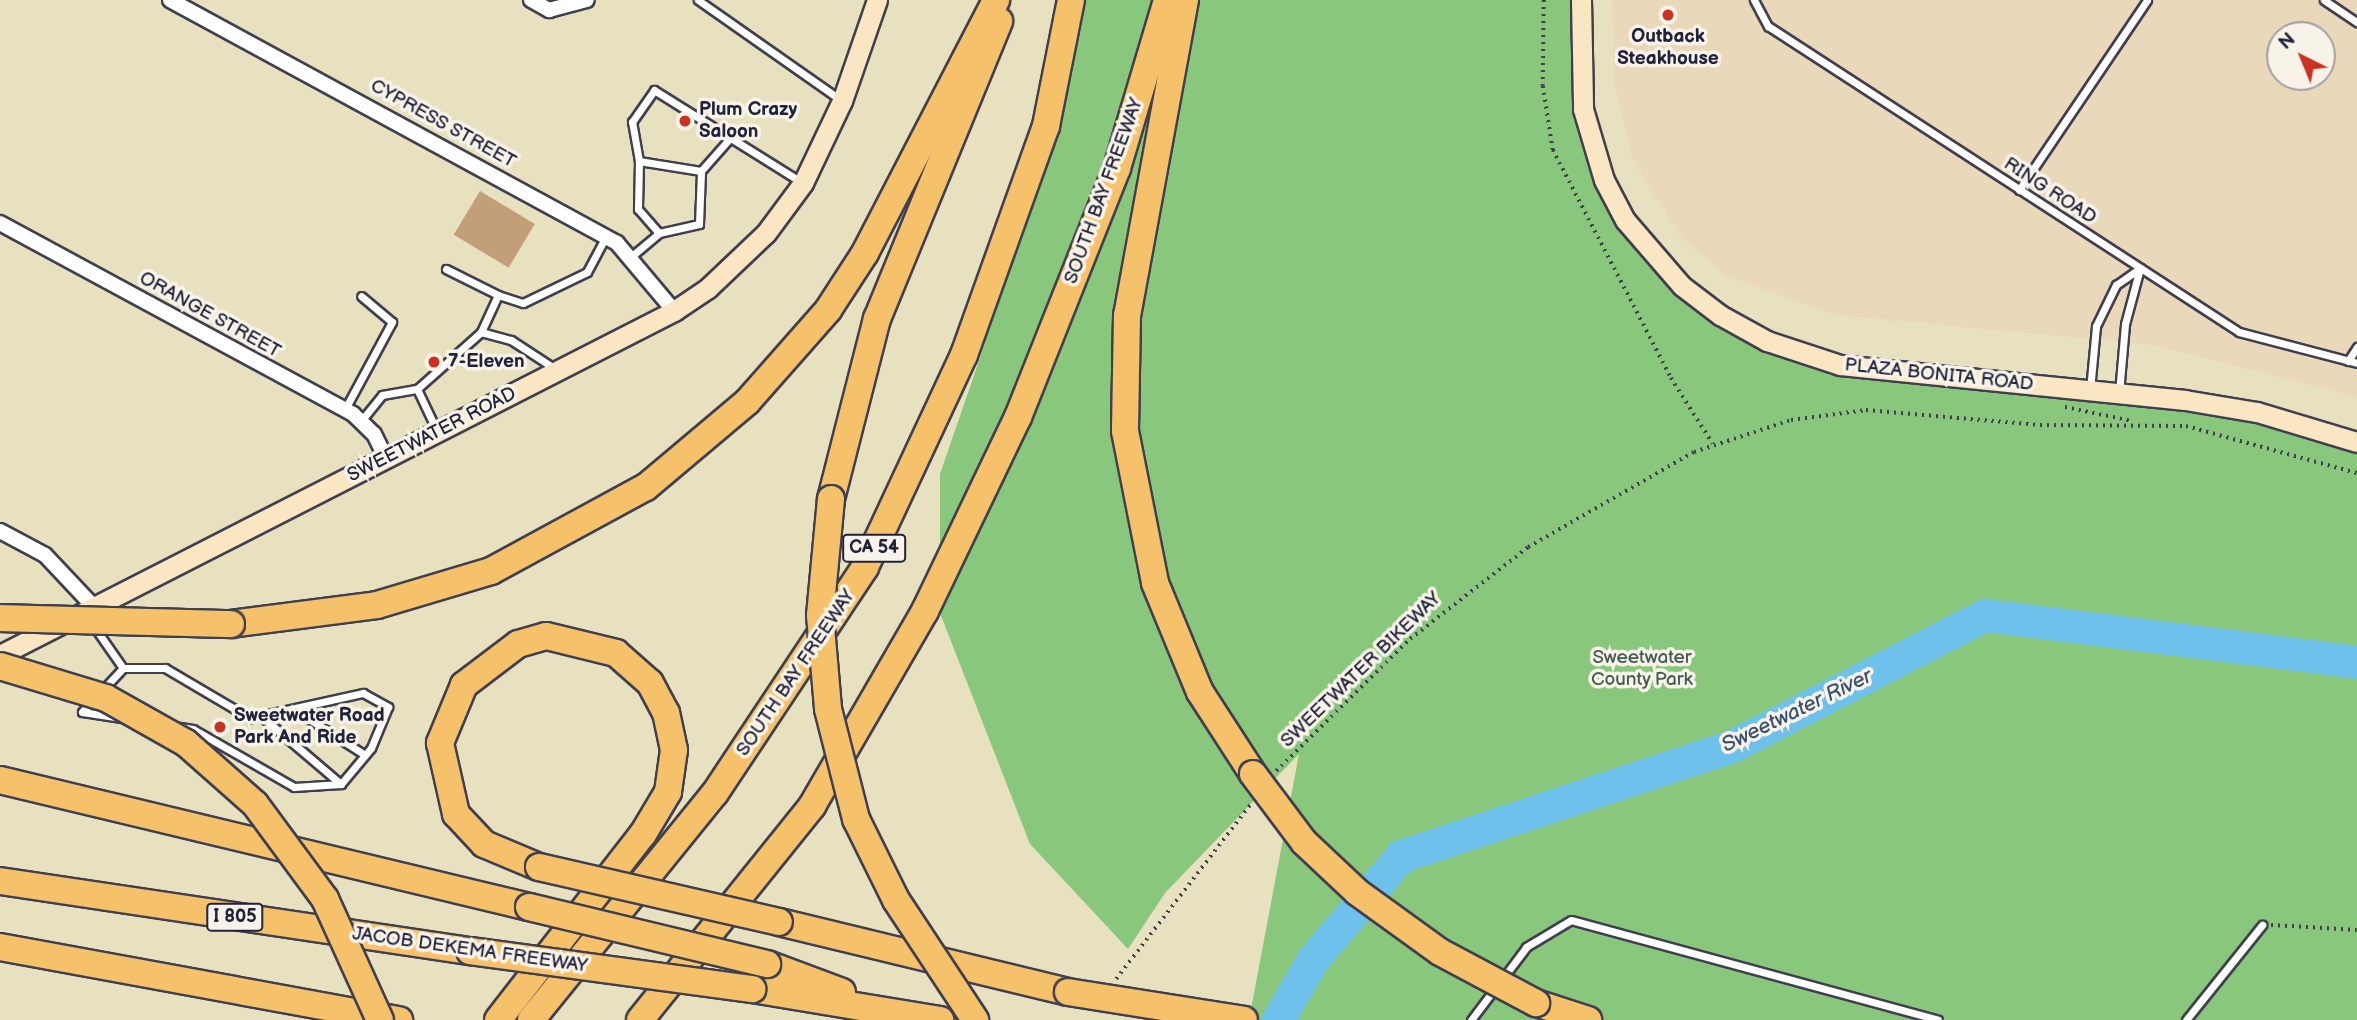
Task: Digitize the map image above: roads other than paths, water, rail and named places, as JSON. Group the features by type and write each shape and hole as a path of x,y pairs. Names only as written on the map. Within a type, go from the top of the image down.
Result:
{"highway":[{"path":"0,618 231,624 377,605 491,571 646,487 747,402 828,310 865,253 996,0"},
{"path":"975,1020 895,900 856,819 828,709 820,615 831,499 877,319 1008,0"},
{"name":"SOUTH BAY FREEWAY","path":"531,1020 715,793 865,568 964,355 1046,126 1071,0"},
{"name":"SOUTH BAY FREEWAY","path":"640,1020 716,931 812,806 925,611 1018,417 1117,168 1167,0"},
{"path":"1185,0 1128,303 1125,431 1155,583 1200,692 1259,783 1304,842 1357,892 1440,952 1536,1003 1588,1020"},
{"path":"498,1020 643,834 668,792 674,750 666,713 650,683 616,653 546,635 518,644 464,685 440,743 456,814 484,844 538,867 779,922 1068,992 1244,1020"},
{"path":"0,666 106,698 186,743 255,804 325,899 380,1020"},
{"path":"0,766 42,790"},
{"path":"0,780 767,964 896,1013"},
{"name":"JACOB DEKEMA FREEWAY","path":"0,881 470,951 752,989 940,1020"},
{"path":"658,1020 716,931"},
{"path":"0,947 399,1020"}],"main road":[{"name":"SWEETWATER ROAD","path":"0,655 674,311 745,256 803,183 842,101 877,0"},
{"name":"PLAZA BONITA ROAD","path":"1581,0 1583,109 1604,180 1650,248 1682,286 1720,315 1768,341 1840,365 2119,393 2257,412 2357,442"}],"street":[{"name":"CYPRESS STREET","path":"170,0 195,6 606,237 634,256 674,311"},
{"path":"531,0 549,10 587,0"},
{"name":"ORANGE STREET","path":"0,223 344,410 361,421 386,458"},
{"path":"0,531 45,555 89,611"}],"lane":[{"path":"698,0 842,101"},
{"name":"RING ROAD","path":"1754,0 1768,26 2239,332 2357,363"},
{"path":"2019,190 2147,0"},
{"path":"2325,0 2357,22"},
{"path":"659,233 638,209 639,160 632,122 654,90 803,183"},
{"path":"634,256 659,233 699,224 701,171 731,137"},
{"path":"639,160 701,171"},
{"path":"446,269 498,295 523,303 587,272 606,237"},
{"path":"2090,391 2096,326 2116,285 2140,268"},
{"path":"2119,393 2124,324 2140,268"},
{"path":"361,421 382,395 398,387 417,389 481,332 498,295"},
{"path":"344,410 391,322 361,296"},
{"path":"481,332 512,340 558,371"},
{"path":"2348,361 2357,347"},
{"path":"417,389 438,432"},
{"path":"89,611 123,668"},
{"path":"123,668 165,668 250,718 261,716 363,693 388,707 366,755 341,784 294,787 193,729 82,712 123,668"},
{"path":"295,710 366,755"},
{"path":"261,716 341,784"},
{"path":"1471,1020 1526,947 1571,920 1938,1020"},
{"path":"2186,1020 2262,925"}],"waterway":[{"name":"Sweetwater River","path":"1278,1020 1313,959 1401,856 1732,746 1985,615 2357,662"}],"place":[{"name":"Outback Steakhouse","path":"1668,15"},
{"name":"Plum Crazy Saloon","path":"685,121"},
{"name":"7-Eleven","path":"434,362"},
{"name":"Sweetwater Road Park And Ride","path":"220,727"}],"park label":[{"name":"Sweetwater County Park","path":"1642,669"}]}
